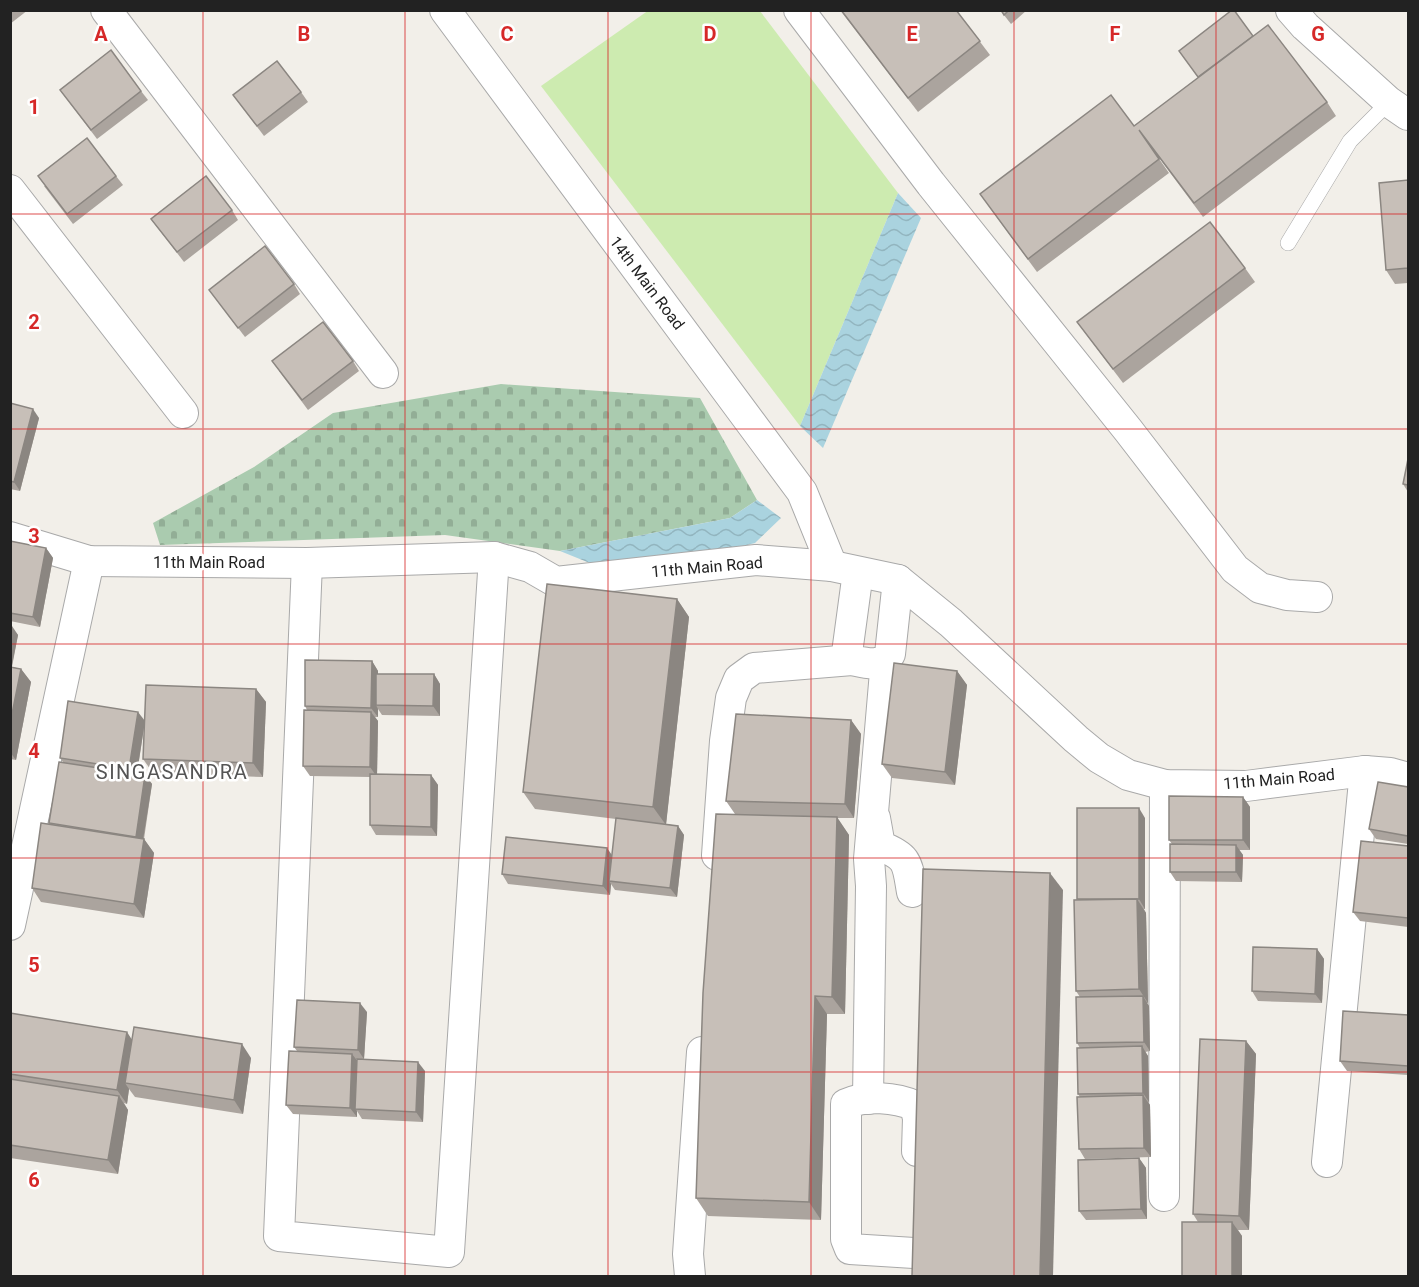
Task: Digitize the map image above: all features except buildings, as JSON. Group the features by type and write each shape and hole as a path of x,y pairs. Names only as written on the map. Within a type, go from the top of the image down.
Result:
{"street":[{"path":"106,10 383,373"},
{"name":"14th Main Road","path":"445,10 798,488 845,569"},
{"path":"1291,10 1305,26 1399,108"},
{"path":"800,11 931,184 1128,430 1235,569 1260,588 1287,595 1317,597"},
{"path":"10,190 183,413"},
{"name":"11th Main Road","path":"10,537 89,561 307,562 494,557 530,567 556,582 756,560 845,569 898,580 951,623 1076,740 1099,758 1128,775 1165,785 1246,786 1365,771 1390,773 1408,778"},
{"path":"307,562 279,1236 449,1251 494,557"},
{"path":"10,925 89,561"},
{"path":"845,569 847,653 852,660"},
{"path":"868,1099 876,873 868,859 886,660 890,654 898,580"},
{"path":"715,884 725,741 731,698 739,679 754,668 852,660 876,664 886,660"},
{"path":"1327,1162 1365,771"},
{"path":"1164,1196 1165,785"},
{"path":"873,803 880,846 894,851 903,860 908,869 912,892"},
{"path":"690,1276 688,1254 704,1027"},
{"path":"914,1253 850,1249 846,1239 846,1104 856,1099 868,1099 905,1101 915,1106 918,1118 917,1174"}],"lane":[{"path":"1288,243 1350,141 1399,108"}],"green space":[{"path":"649,10 760,11 898,193 800,426 541,86"},
{"path":"501,384 700,398 757,500 730,518 560,551 445,535 160,545 153,523 254,467 333,413"}],"water":[{"path":"898,193 921,218 823,448 800,426"},
{"path":"757,500 781,518 755,543 724,551 607,570 560,551 730,518"}],"district":[{"name":"SINGASANDRA","path":"172,772"}]}
